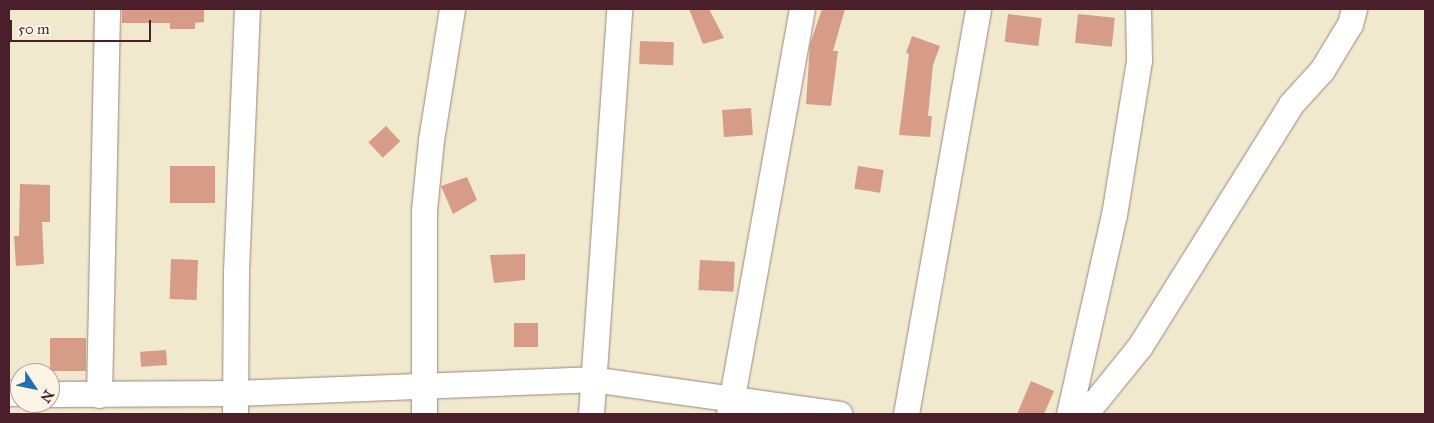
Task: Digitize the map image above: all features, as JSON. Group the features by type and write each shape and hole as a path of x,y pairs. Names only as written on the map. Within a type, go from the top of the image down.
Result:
{"street":[{"path":"99,395 107,9"},
{"path":"235,404 236,271 247,9"},
{"path":"424,414 424,210 431,140 452,9"},
{"path":"591,414 619,9"},
{"path":"730,406 802,9"},
{"path":"906,414 978,9"},
{"path":"1069,414 1114,215 1139,60 1138,9"},
{"path":"1085,414 1140,346 1291,104 1322,70 1350,24 1354,9"},
{"path":"60,394 235,404 424,386 592,379 730,406 840,414"}],"building":[{"path":"122,9 204,9 204,22 195,23 195,29 170,29 170,23 122,23"},
{"path":"689,9 709,9 724,38 703,44"},
{"path":"822,9 845,9 833,51 838,51 831,106 806,104 810,44"},
{"path":"1008,14 1042,18 1038,46 1005,42"},
{"path":"1078,14 1115,18 1112,47 1075,43"},
{"path":"912,36 940,46 933,65 928,116 932,116 930,137 899,135 909,54 906,53"},
{"path":"640,41 674,42 673,65 639,64"},
{"path":"751,108 753,135 724,137 722,110"},
{"path":"386,126 400,141 383,158 368,142"},
{"path":"170,166 215,166 215,203 170,203"},
{"path":"858,166 884,170 880,193 854,189"},
{"path":"467,177 477,200 453,214 441,186"},
{"path":"20,184 50,185 50,222 42,222 44,264 16,266 14,236 19,236"},
{"path":"525,254 525,280 494,283 490,255"},
{"path":"171,259 198,260 197,300 170,299"},
{"path":"700,260 735,262 733,292 698,290"},
{"path":"514,323 538,323 538,347 514,347"},
{"path":"50,338 86,338 86,371 60,371 60,363 50,363"},
{"path":"166,350 167,365 141,367 140,352"},
{"path":"1031,381 1054,391 1044,414 1017,414"}]}
